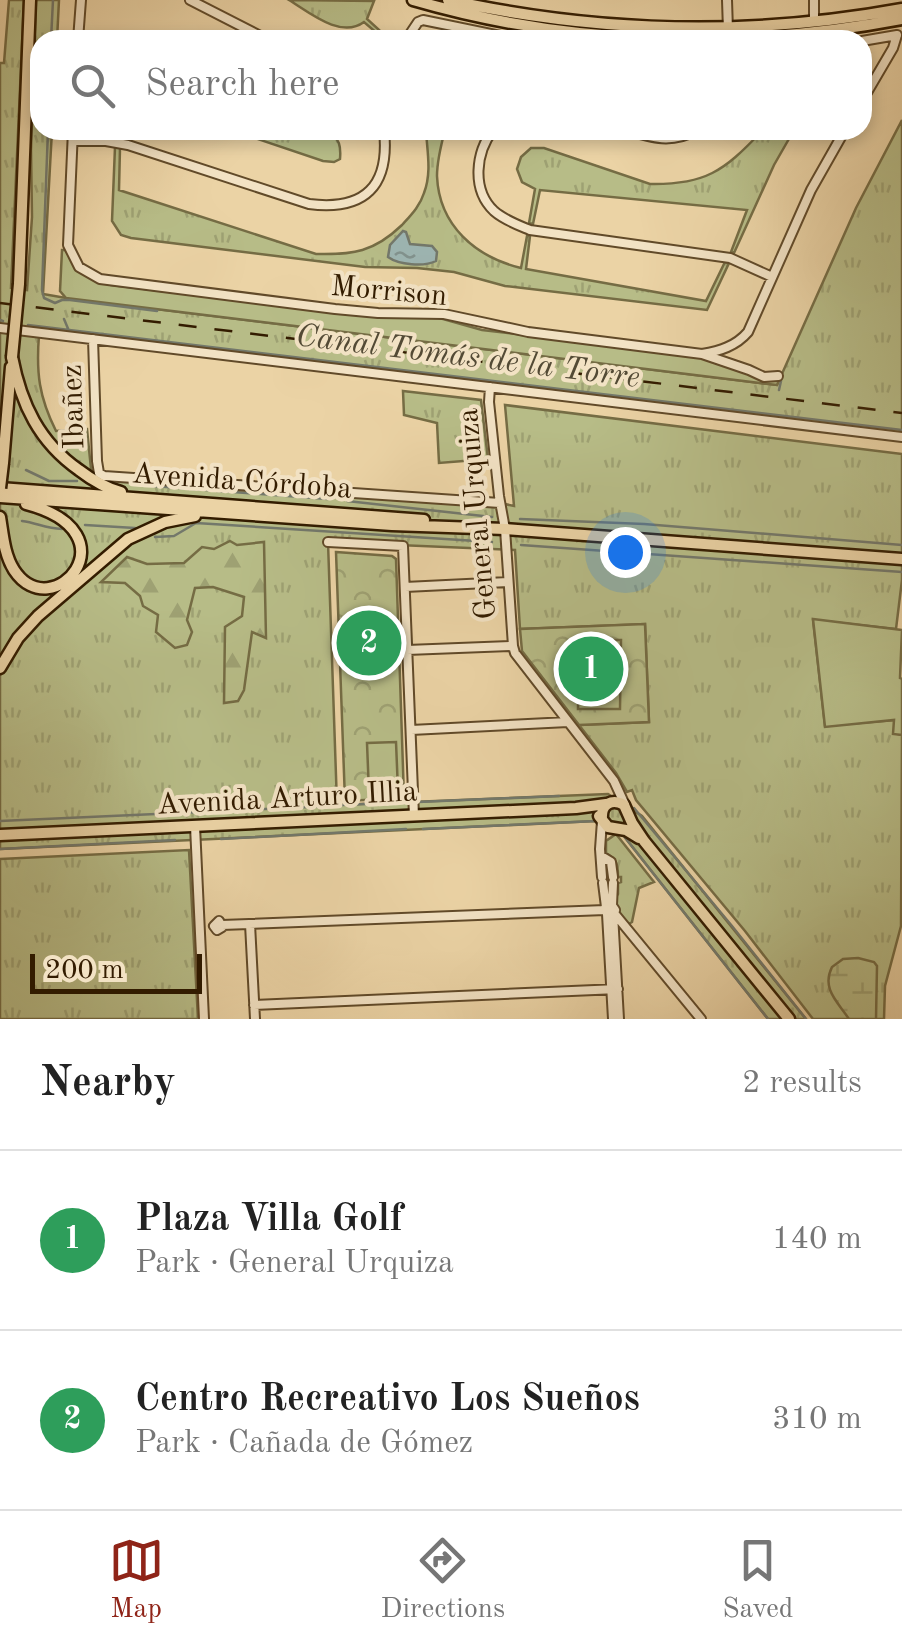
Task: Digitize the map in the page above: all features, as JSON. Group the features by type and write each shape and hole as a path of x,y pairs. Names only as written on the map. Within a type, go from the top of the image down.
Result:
{"main road":[{"path":"0,517 7,555 22,580 54,588 72,576 82,555 68,522 1,493 19,284 30,0"},
{"path":"413,0 471,7"},
{"path":"448,0 505,22 562,30"},
{"path":"757,30 902,9"},
{"path":"836,30 902,20"},
{"path":"0,383 12,356"},
{"path":"12,356 30,414 55,452 90,479 112,490 151,499"},
{"name":"Avenida Córdoba","path":"1,493 394,516 480,528"},
{"name":"Avenida Córdoba","path":"1,493 392,525 504,529 902,558"},
{"path":"0,668 18,638 38,616 128,539 165,522 216,512"},
{"path":"618,802 627,811 626,823 618,828 608,827 602,820 608,804 618,802"},
{"name":"Avenida Arturo Illia","path":"0,835 608,804"},
{"name":"Avenida Arturo Illia","path":"576,808 592,811 602,820"},
{"name":"General Urquiza","path":"627,811 644,841 789,1019"},
{"name":"General Urquiza","path":"618,828 644,841"}],"street":[{"path":"78,30 80,0"},
{"path":"190,0 248,30"},
{"path":"727,0 728,30"},
{"path":"814,0 814,22"},
{"path":"901,0 902,9"},
{"path":"413,30 422,20 472,30"},
{"path":"872,39 900,35"},
{"path":"872,84 900,35"},
{"path":"73,141 128,145 298,200 328,206 353,201 375,184 383,170 384,140"},
{"path":"488,140 478,159 479,178 494,211 512,223 530,230 730,258 772,277 811,190 840,140"},
{"name":"Morrison","path":"73,141 68,237 77,264 92,276 378,314 444,314 528,332 702,354 775,376"},
{"name":"Morrison","path":"702,354 722,351 742,339 772,277"},
{"path":"0,328 902,437"},
{"name":"Ibañez","path":"92,340 96,460 100,473 500,503"},
{"path":"722,351 726,364"},
{"name":"General Urquiza","path":"490,387 488,402 504,529 512,646 614,783 627,811"},
{"path":"328,542 403,546 414,816"},
{"path":"405,587 508,582"},
{"path":"408,650 512,646"},
{"path":"411,730 568,722"},
{"path":"608,804 614,796 614,783"},
{"path":"602,820 601,853 608,884 616,1019"},
{"path":"195,826 204,1019"},
{"path":"601,853 606,838 618,828"},
{"path":"222,926 609,910"},
{"path":"609,910 700,1019"},
{"path":"250,924 255,1019"},
{"path":"254,1005 615,989"}],"green space":[{"path":"9,0 24,0 11,288 27,290 31,140 51,140 43,294 777,385 856,208 902,120 902,437 39,335 38,349 42,396 56,431 87,429 91,469 104,476 514,506 505,405 902,454 902,580 896,629 813,620 825,726 895,720 894,733 902,735 901,926 885,986 884,1019 813,1019 636,800 632,790 627,792 579,725 649,722 645,624 520,629 515,550 328,542 337,805 608,794 642,816 806,1019 768,1019 623,835 596,821 0,849 0,63 4,63"},
{"path":"36,0 59,0 58,30 35,30"},
{"path":"289,0 374,1 367,19 379,30 364,22 346,28 316,17"},
{"path":"261,140 337,140 340,159 323,161"},
{"path":"427,140 443,140 437,176 445,210 463,237 505,263 521,268 530,236 526,269 706,301 725,262 729,263 707,310 505,286 454,272 365,267 131,238 121,235 112,221 115,147 120,148 119,190 316,254 341,254 382,241 409,218 424,193"},
{"path":"753,140 788,140 734,253 731,252 747,210 540,190 533,224 529,223 535,189 522,182 517,169 521,157 531,148 544,148 650,184 669,184 700,178 736,157"},
{"path":"62,250 84,273 111,285 365,315 436,317 482,330 704,356 780,378 777,385 66,298 60,291"},
{"path":"403,391 481,400 488,459 439,463 437,423 404,415"},
{"path":"230,541 237,545 264,542 266,638 252,632 244,690 238,701 224,703 225,627 242,616 244,597 213,587 195,588 187,620 192,632 187,645 175,648 156,632 158,615 143,606 140,596 125,583 101,582 127,557 147,564 184,563 202,547 214,549"},
{"path":"336,552 396,559 404,798 345,801"},
{"path":"813,619 902,630 902,735 893,734 894,720 825,727"},
{"path":"645,624 649,722 579,725 522,651 520,629"},
{"path":"579,640 621,640 620,709 578,709"},
{"path":"396,742 398,791 369,793 367,743"},
{"path":"616,834 654,882 639,888 632,922 627,925 614,901 621,877 615,860 606,853 606,841"},
{"path":"189,850 198,1019 0,1019 0,859"},
{"path":"858,958 877,966 876,1019 849,1019 830,989 832,967 843,959"}],"water":[{"path":"403,231 410,244 432,246 437,252 436,261 412,264 388,257 390,245"}],"waterway":[{"path":"52,30 53,0"},
{"path":"48,140 44,298 55,303 70,300 157,311"},
{"path":"64,319 69,331"},
{"name":"Canal Tomás de la Torre","path":"28,325 902,430"},
{"path":"779,390 781,381"},
{"path":"26,470 49,481 77,481"},
{"path":"153,486 328,499"},
{"path":"347,501 492,517"},
{"path":"520,519 644,524 902,545"},
{"path":"22,521 62,529"},
{"path":"155,537 174,536 196,523 492,542"},
{"path":"85,525 135,528"},
{"path":"521,545 902,572"},
{"path":"418,802 559,796"},
{"path":"342,805 410,802"},
{"path":"0,821 332,806"},
{"path":"634,808 806,1019"},
{"path":"423,829 596,821"},
{"path":"221,839 406,829"},
{"path":"623,835 768,1019"},
{"path":"0,849 175,840"}],"railway":[{"path":"0,303 902,413"}],"place":[{"name":"Centro Recreativo Los Sueños","path":"369,643"},
{"name":"Plaza Villa Golf","path":"591,669"}]}
